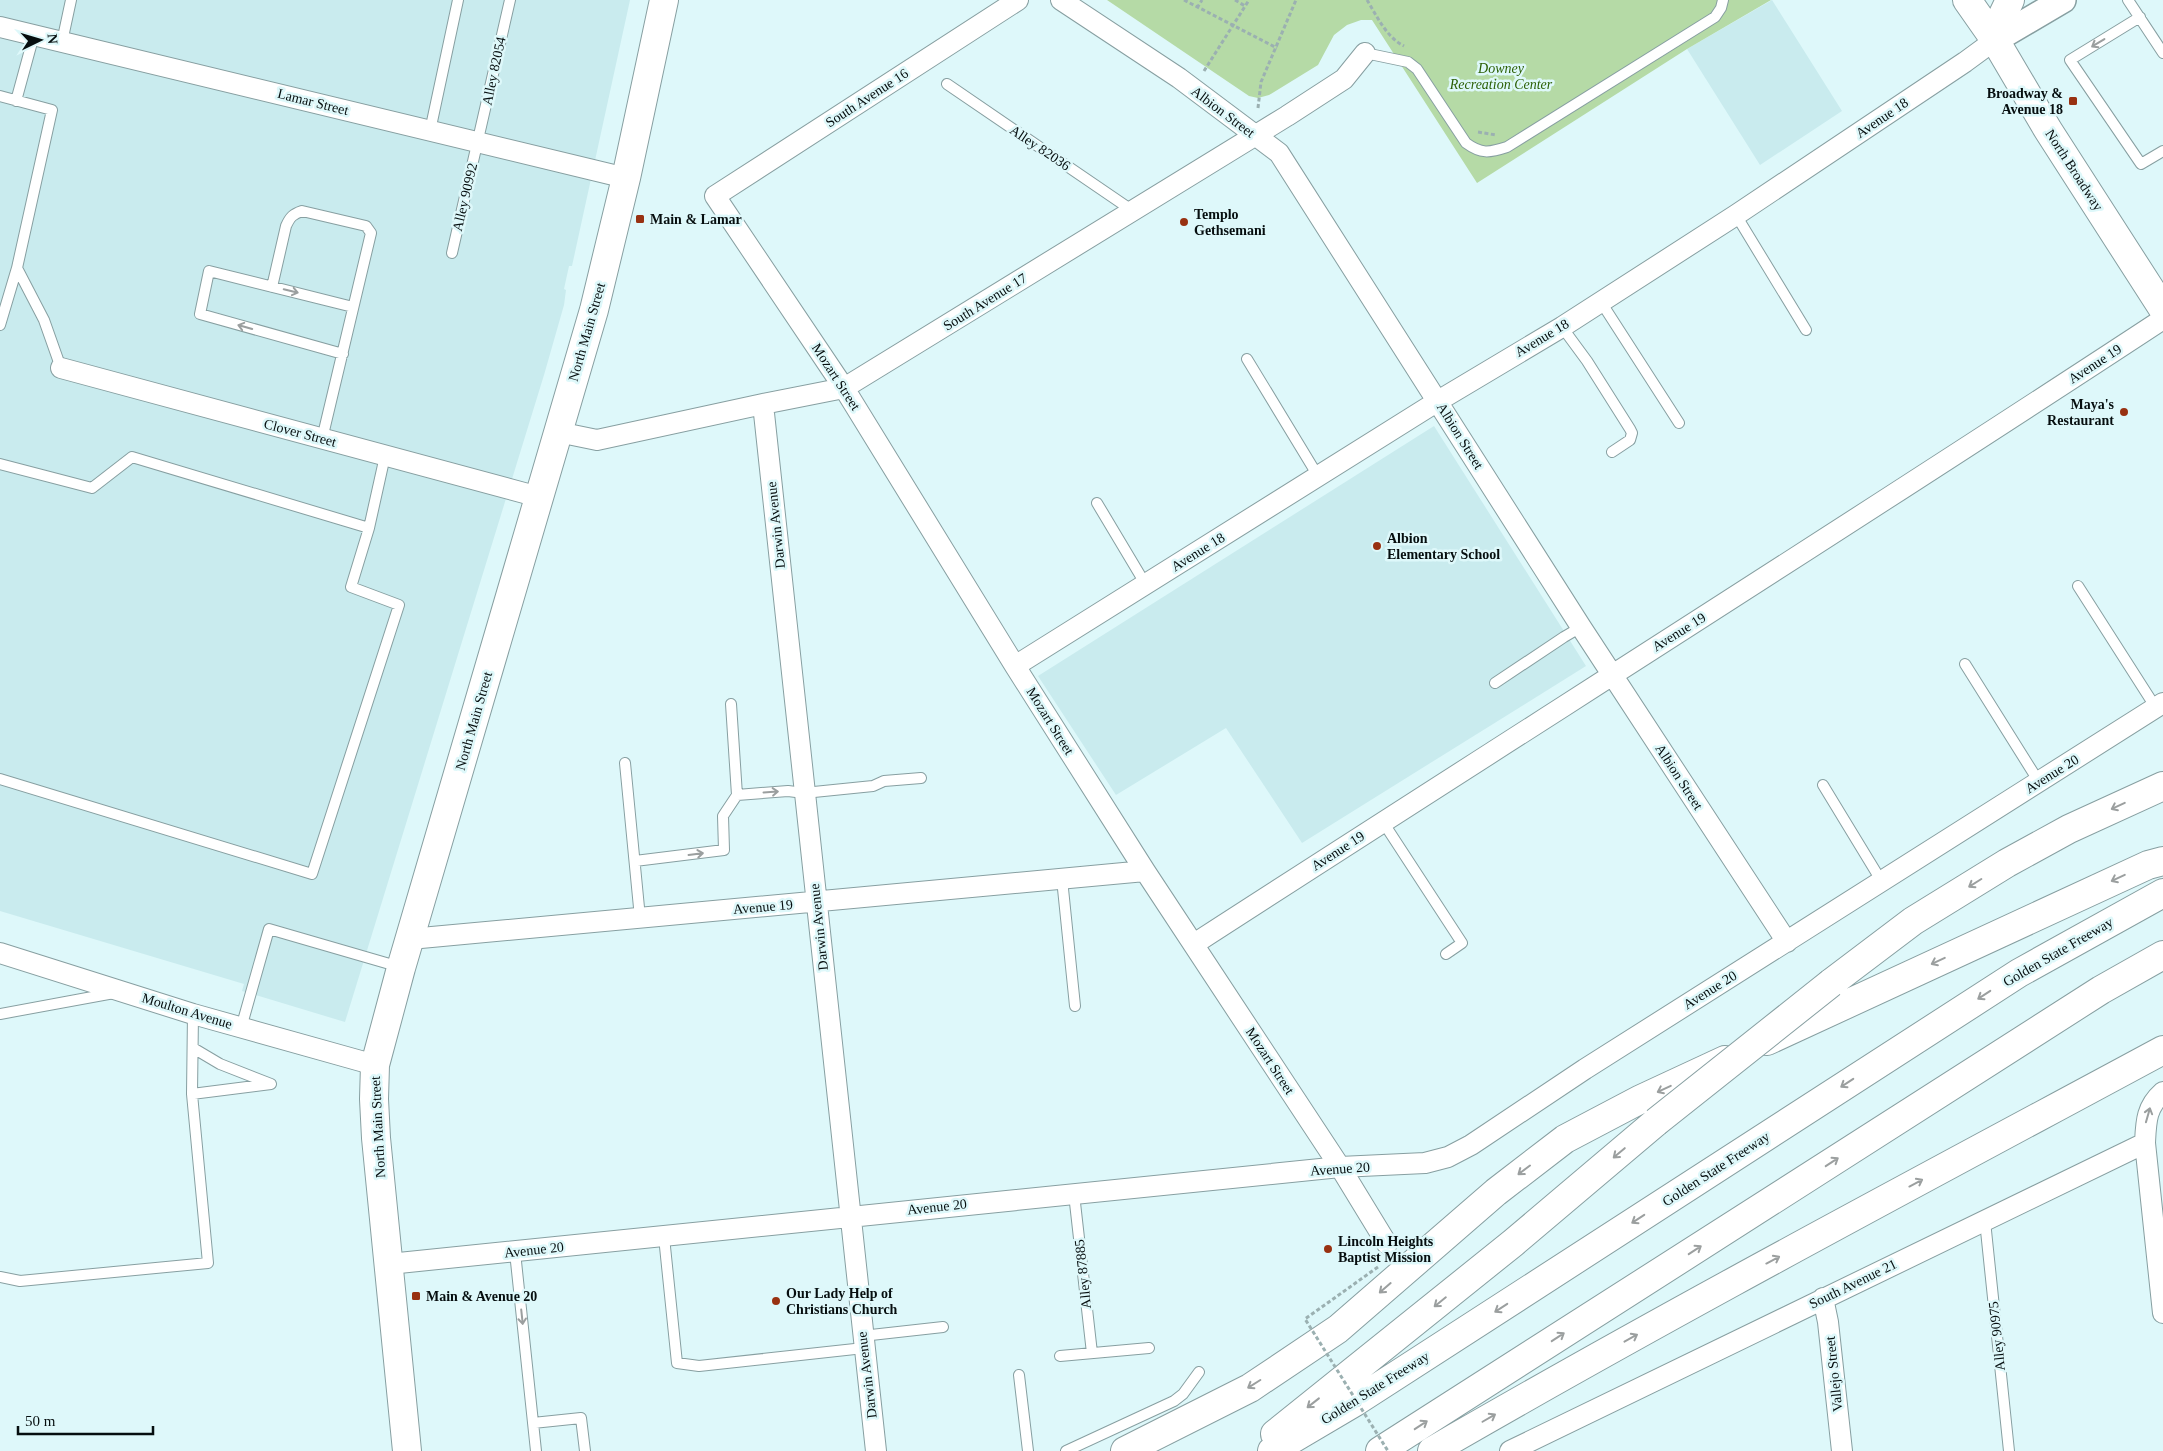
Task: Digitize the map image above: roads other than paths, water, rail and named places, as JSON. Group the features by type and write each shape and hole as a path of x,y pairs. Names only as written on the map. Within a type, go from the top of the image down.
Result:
{"main road":[{"name":"North Main Street","path":"407,1451 376,1138 375,1065 401,968 594,310 626,178 664,0"},
{"name":"North Broadway","path":"1967,0 1995,40 2048,130 2163,310"},
{"path":"1995,40 1999,22 2010,0"},
{"path":"1258,1451 1284,1425 1513,1243 1656,1122 1831,983 1913,921 2007,863 2069,828 2163,786"},
{"path":"1125,1451 1250,1388 1338,1329 1496,1192 1564,1140 1641,1100 1872,991 2148,864 2163,861"},
{"name":"Golden State Freeway","path":"1272,1451 1355,1402 2019,973 2163,893"},
{"path":"1380,1451 2101,990 2163,955"},
{"path":"1432,1451 1751,1271 2163,1050"}],"street":[{"name":"South Avenue 16","path":"715,196 1018,0"},
{"name":"Albion Street","path":"1061,0 1178,78 1279,154 1581,628 1787,942"},
{"name":"Avenue 18","path":"1015,666 1438,401 1600,302 1736,215 1995,40 2063,0"},
{"name":"Lamar Street","path":"0,27 626,178"},
{"name":"South Avenue 17","path":"558,432 597,440 844,388 1344,79 1365,53"},
{"name":"Mozart Street","path":"715,196 844,388 1015,666 1145,871 1340,1167 1387,1244"},
{"name":"Avenue 19","path":"1194,944 1956,455 2163,319"},
{"name":"Clover Street","path":"61,368 539,498"},
{"name":"Darwin Avenue","path":"763,404 876,1451"},
{"name":"Avenue 20","path":"388,1264 1340,1167 1425,1163 1448,1157 1471,1145 1586,1069 2159,706"},
{"name":"Avenue 19","path":"410,939 1145,871"},
{"name":"Moulton Avenue","path":"0,953 193,1014 375,1065"},
{"path":"2163,1092 2151,1105 2146,1117 2145,1143 2161,1270 2163,1313"},
{"name":"South Avenue 21","path":"1510,1451 2145,1143"},
{"name":"Vallejo Street","path":"1823,1298 1828,1322 1842,1451"}],"lane":[{"path":"62,42 71,0"},
{"path":"430,130 458,0"},
{"name":"Alley 82054","path":"478,142 510,0"},
{"path":"1365,53 1408,62 1417,69 1466,143 1477,151 1495,151 1507,147 1715,16 1721,8 1723,0"},
{"path":"2128,0 2163,53"},
{"path":"2140,17 2070,60 2140,164 2163,151"},
{"path":"16,101 34,35"},
{"name":"Alley 82036","path":"947,84 1133,211"},
{"path":"0,96 52,110 17,268 0,325"},
{"name":"Alley 90992","path":"452,252 478,142"},
{"path":"272,287 286,226 289,218 295,213 302,211 366,226 371,233 322,439"},
{"path":"1736,215 1806,330"},
{"path":"17,268 44,320 61,368"},
{"path":"343,354 200,314 209,271 353,307"},
{"path":"1600,302 1679,423"},
{"path":"1562,326 1587,361 1632,433 1630,440 1612,452"},
{"path":"1247,359 1318,476"},
{"path":"0,779 312,874 400,605 351,587 369,528 385,456"},
{"path":"0,464 92,488 132,458 369,528"},
{"path":"1097,503 1146,585"},
{"path":"2078,586 2159,706"},
{"path":"1495,683 1564,637 1581,628"},
{"path":"1965,664 2039,782"},
{"path":"635,860 724,850 723,816 737,795 731,704"},
{"path":"625,764 640,918"},
{"path":"737,795 788,791 804,793 873,786 884,781 921,778"},
{"path":"1822,785 1882,882"},
{"path":"1383,822 1462,943 1446,954"},
{"path":"1062,879 1075,1006"},
{"path":"241,1028 270,929 401,968"},
{"path":"0,1014 122,991"},
{"path":"0,1277 20,1281 208,1263 192,1094 193,1014"},
{"path":"192,1094 271,1084 220,1064 193,1048"},
{"name":"Alley 87885","path":"1074,1194 1092,1353"},
{"name":"Alley 90975","path":"1985,1221 2009,1451"},
{"path":"664,1237 677,1363 699,1366 863,1342 942,1327"},
{"path":"515,1252 536,1451"},
{"path":"1060,1356 1149,1348"},
{"path":"1066,1451 1174,1401 1183,1394 1199,1372"},
{"path":"1019,1375 1028,1451"},
{"path":"533,1423 581,1418 585,1451"}],"place":[{"name":"Broadway & Avenue 18","path":"2073,101"},
{"name":"Main & Lamar","path":"640,219"},
{"name":"Templo Gethsemani","path":"1184,222"},
{"name":"Maya's Restaurant","path":"2124,412"},
{"name":"Albion Elementary School","path":"1377,546"},
{"name":"Lincoln Heights Baptist Mission","path":"1328,1249"},
{"name":"Main & Avenue 20","path":"416,1296"},
{"name":"Our Lady Help of Christians Church","path":"776,1301"}],"park label":[{"name":"Downey Recreation Center","path":"1501,76"}]}
